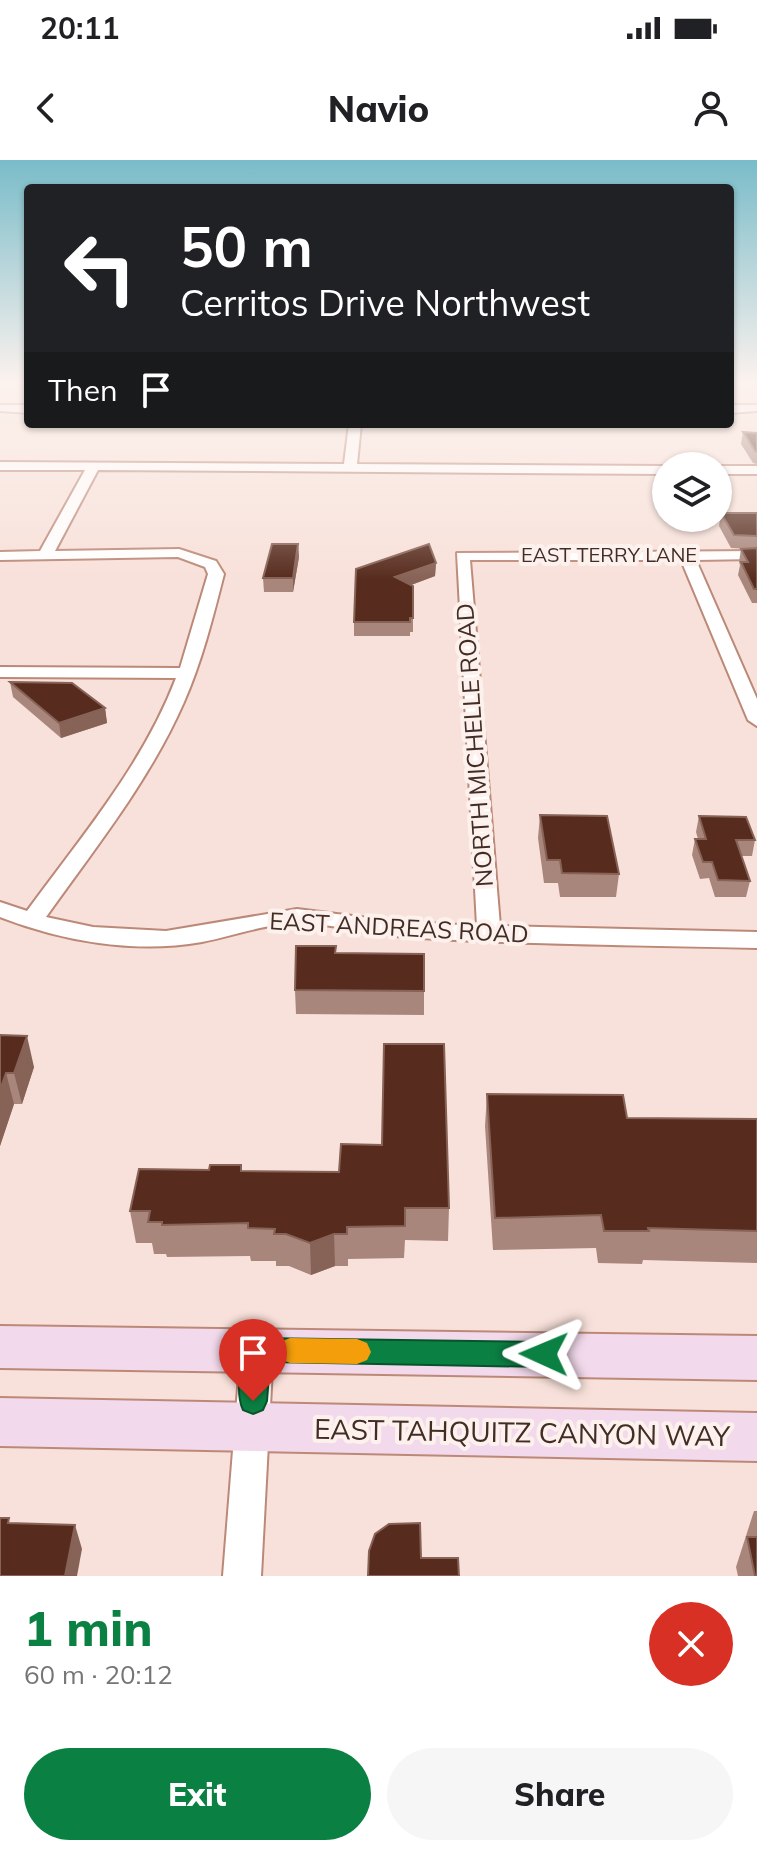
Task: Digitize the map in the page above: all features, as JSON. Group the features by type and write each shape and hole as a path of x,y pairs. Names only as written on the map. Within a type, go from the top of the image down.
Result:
{"main road":[{"path":"0,1347 757,1358"},
{"name":"EAST TAHQUITZ CANYON WAY","path":"0,1422 757,1437"}],"street":[{"path":"350,467 352,447"},
{"path":"0,466 652,470"},
{"path":"46,554 94,466"},
{"path":"732,470 757,470"},
{"path":"0,556 179,553 211,564 216,574 186,673 168,717 142,766 31,922"},
{"path":"686,555 757,720"},
{"name":"EAST TERRY LANE","path":"462,556 757,555"},
{"name":"NORTH MICHELLE ROAD","path":"462,556 489,934"},
{"path":"0,672 186,673"},
{"name":"EAST ANDREAS ROAD","path":"0,909 31,922 85,934 138,938 190,936 261,918 297,916 396,930 757,940"},
{"path":"242,1576 257,1350"}],"building":[{"path":"732,513 757,513 757,536 734,535"},
{"path":"272,544 298,544 293,578 263,578"},
{"path":"429,544 436,563 395,577 413,586 413,618 410,622 354,622 356,569"},
{"path":"757,548 757,589 754,589 741,562 748,562 741,549"},
{"path":"10,682 72,683 105,708 59,723"},
{"path":"540,815 607,816 619,874 562,873 560,860 547,860"},
{"path":"699,816 746,817 755,840 736,840 750,881 718,880 712,862 703,862 695,839 706,839"},
{"path":"296,946 336,946 335,953 424,954 424,991 295,990"},
{"path":"0,1035 27,1036 14,1073 6,1073 0,1090"},
{"path":"384,1044 444,1044 449,1208 405,1208 405,1226 347,1227 347,1234 334,1234 310,1243 286,1234 274,1234 275,1229 248,1228 248,1223 162,1225 162,1222 148,1222 150,1211 130,1211 139,1169 209,1170 210,1165 241,1165 241,1171 339,1172 341,1144 382,1145"},
{"path":"487,1094 623,1095 627,1118 757,1119 757,1231 648,1228 649,1231 604,1231 601,1215 495,1218"},
{"path":"0,1518 9,1518 8,1523 75,1525 65,1576 0,1576"},
{"path":"420,1523 421,1558 458,1558 459,1576 368,1576 369,1551 375,1534 389,1524"},
{"path":"747,1537 757,1537 757,1576 755,1576"}],"slow traffic":[{"path":"290,1350 357,1352"}],"route":[{"path":"253,1401 257,1350 544,1354"}]}
